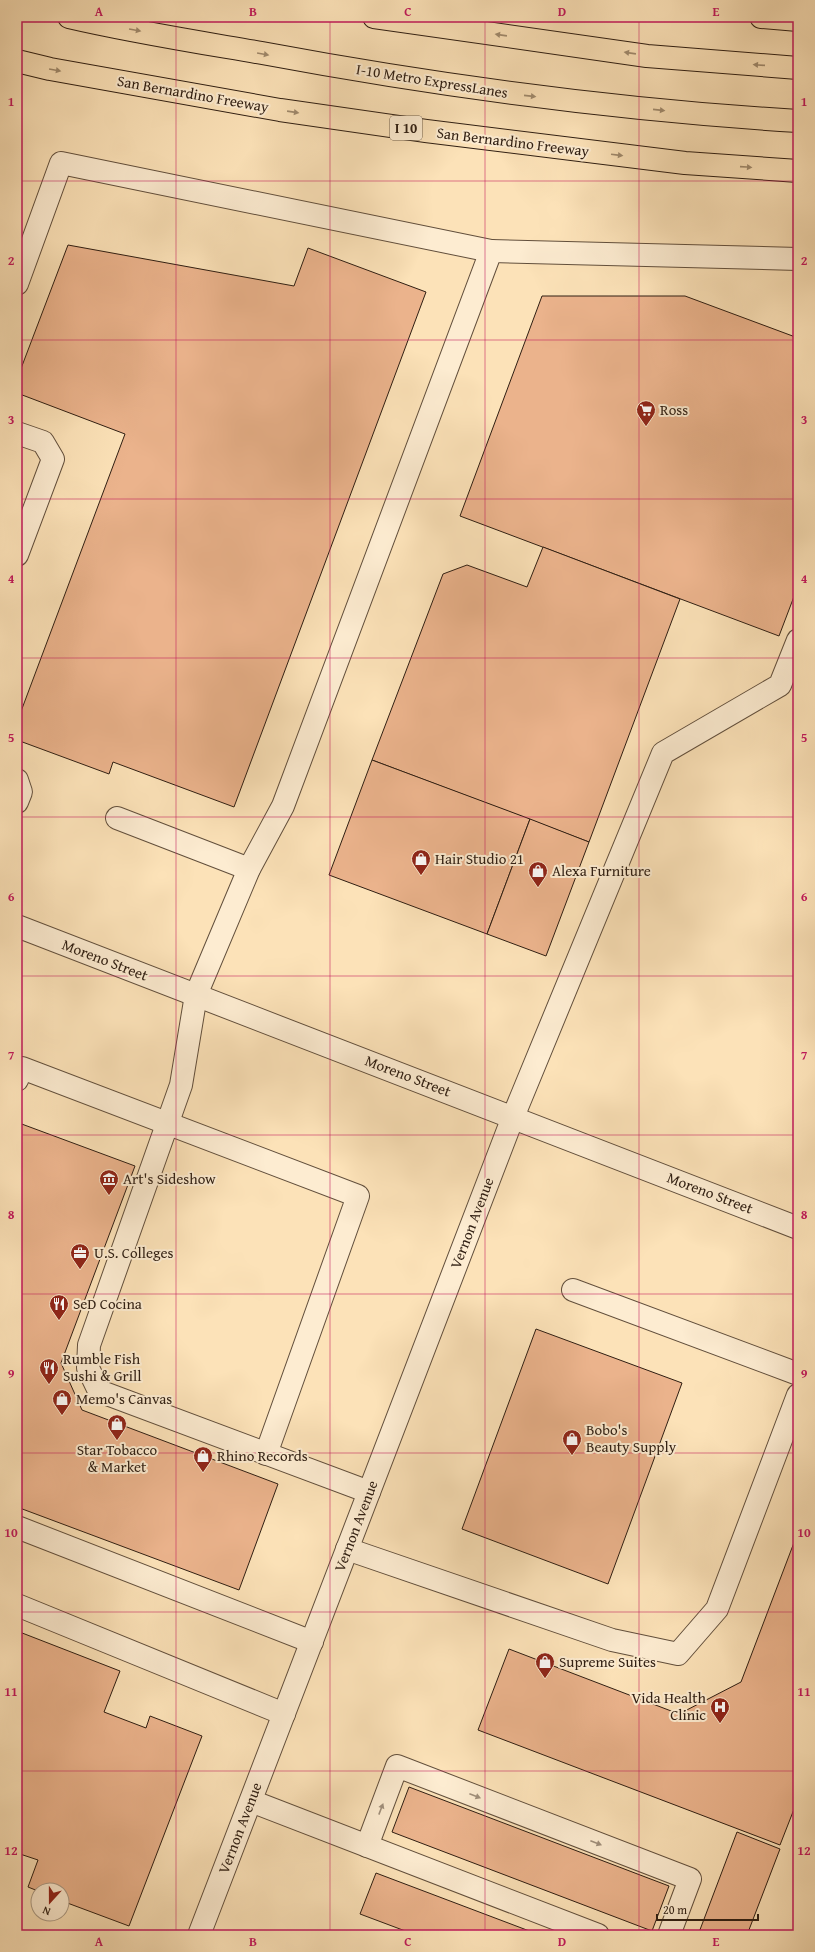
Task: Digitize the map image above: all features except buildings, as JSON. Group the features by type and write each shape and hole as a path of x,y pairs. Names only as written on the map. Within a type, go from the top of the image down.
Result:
{"highway":[{"name":"I-10 Metro ExpressLanes","path":"70,17 312,62 521,96 730,117 798,121"},
{"path":"374,17 646,56 798,68"},
{"path":"761,17 798,20"},
{"name":"San Bernardino Freeway","path":"17,61 272,109 426,131 685,163 798,171"}],"street":[{"path":"17,284 61,163 491,251 798,259"},
{"path":"369,1492 99,1391 88,1368 89,1345 181,1085 196,995 249,869 283,806 491,251"},
{"path":"17,433 43,442 53,459 17,556"},
{"name":"Vernon Avenue","path":"199,1935 513,1117 663,752 780,685 798,640"},
{"path":"17,780 21,792 17,802"},
{"path":"117,818 249,869"},
{"name":"Moreno Street","path":"17,926 798,1228"},
{"path":"17,1080 22,1068 358,1196 266,1454"},
{"path":"573,1290 798,1374"},
{"path":"347,1549 612,1640 678,1654 717,1609 798,1395"},
{"path":"17,1527 312,1642"},
{"path":"17,1605 284,1714"},
{"path":"367,1846 397,1766 690,1879 668,1935"},
{"path":"251,1801 598,1935"}],"place":[{"name":"Ross","path":"646,427"},
{"name":"Hair Studio 21","path":"421,876"},
{"name":"Alexa Furniture","path":"538,888"},
{"name":"Art's Sideshow","path":"109,1196"},
{"name":"U.S. Colleges","path":"80,1270"},
{"name":"SeD Cocina","path":"59,1321"},
{"name":"Rumble Fish Sushi & Grill","path":"49,1385"},
{"name":"Memo's Canvas","path":"62,1416"},
{"name":"Star Tobacco & Market","path":"117,1441"},
{"name":"Bobo's Beauty Supply","path":"572,1456"},
{"name":"Rhino Records","path":"203,1473"},
{"name":"Supreme Suites","path":"545,1679"},
{"name":"Vida Health Clinic","path":"720,1724"}]}
